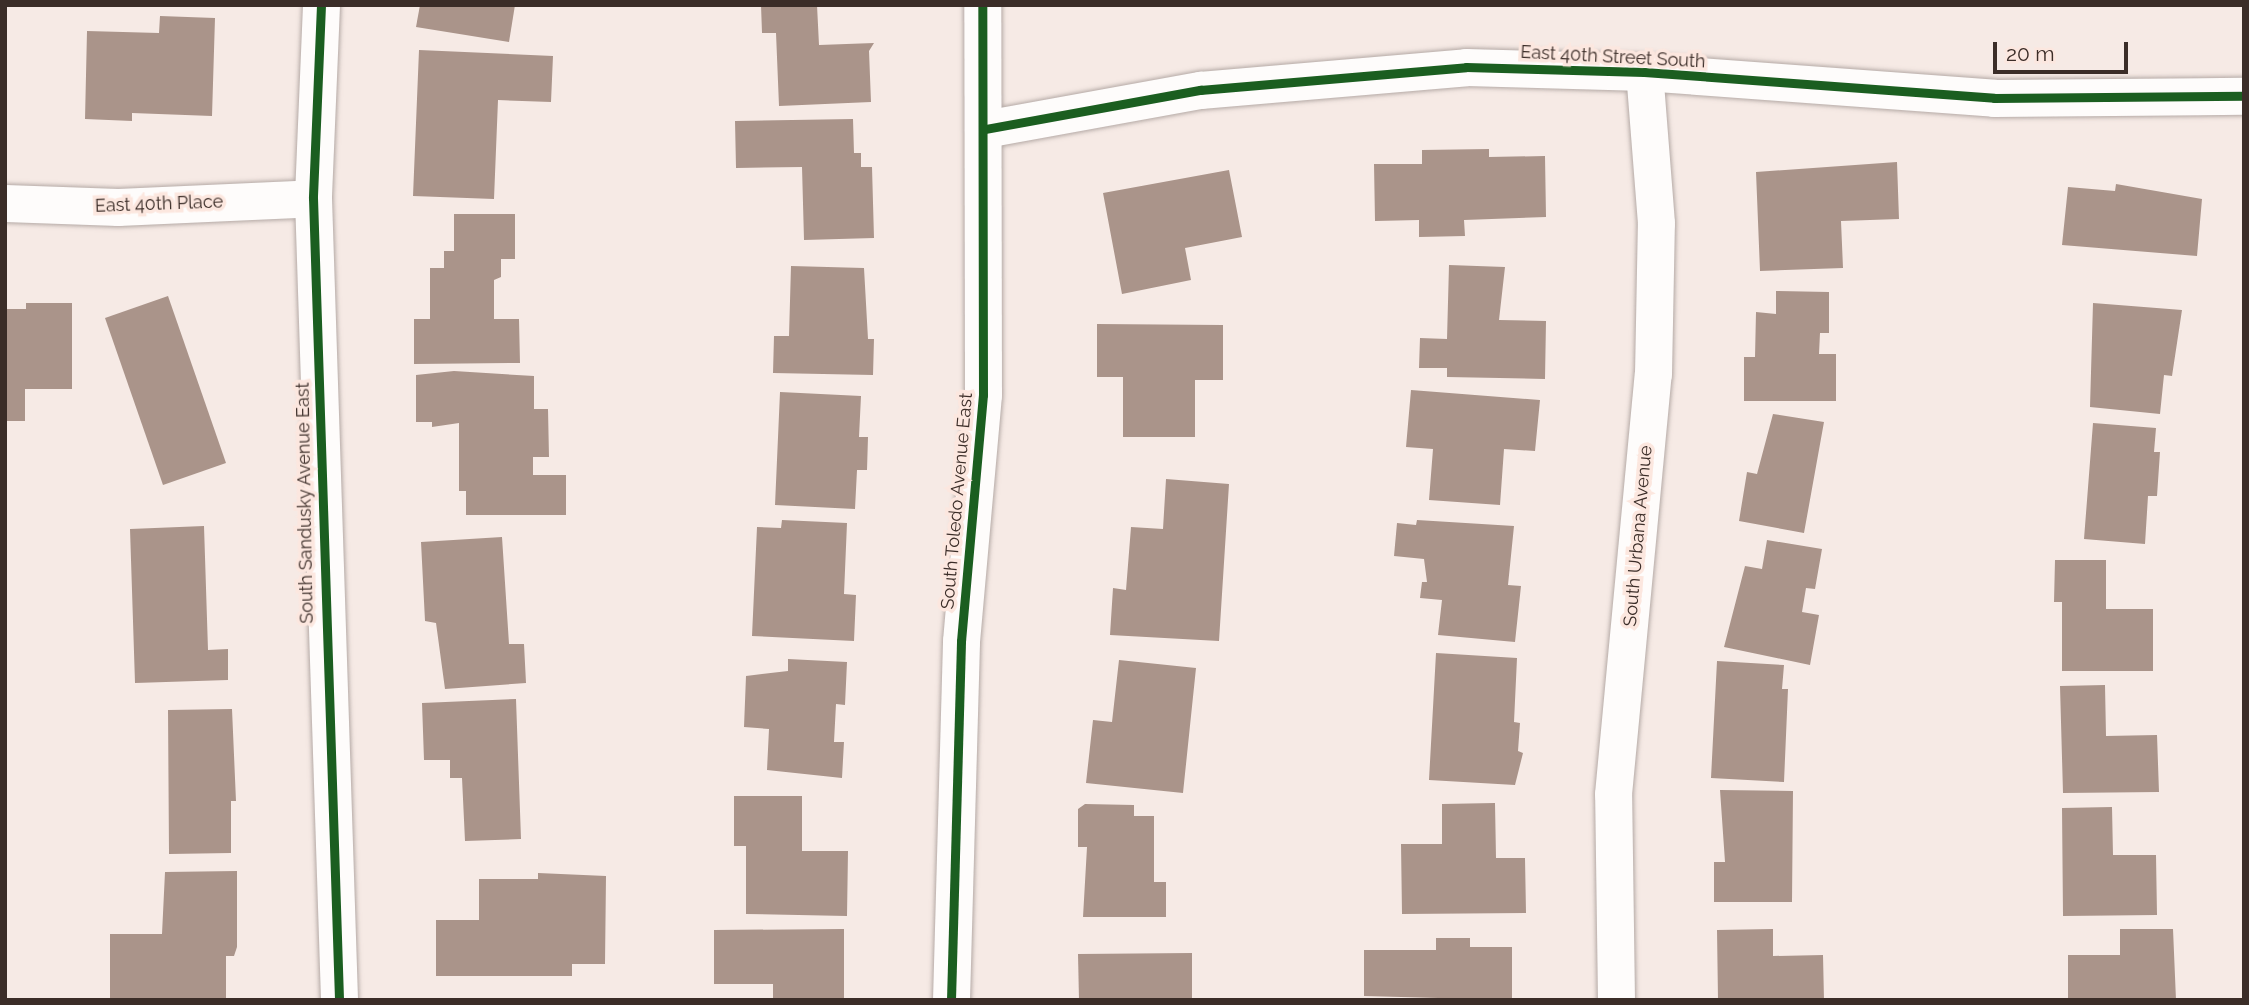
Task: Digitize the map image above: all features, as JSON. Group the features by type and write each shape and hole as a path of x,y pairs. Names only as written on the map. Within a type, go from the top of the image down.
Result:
{"street":[{"name":"South Sandusky Avenue East","path":"321,5 313,198 339,1000"},
{"name":"South Toledo Avenue East","path":"951,1000 961,641 983,395 985,129 982,5"},
{"name":"East 40th Street South","path":"985,129 1200,90 1466,67 1644,72 1994,98 2244,96"},
{"name":"South Urbana Avenue","path":"1616,1000 1613,794 1653,374 1656,223 1644,72"},
{"name":"East 40th Place","path":"5,203 118,207 313,198"}],"building":[{"path":"420,5 515,5 509,42 416,27"},
{"path":"761,5 817,5 819,45 874,43 869,51 871,102 779,106 776,33 762,33"},
{"path":"160,16 215,18 212,116 132,113 132,121 85,119 87,31 159,33"},
{"path":"419,50 553,56 551,102 498,100 494,199 413,196"},
{"path":"853,119 854,153 861,153 861,167 872,167 874,238 804,240 802,167 736,168 735,121"},
{"path":"1489,149 1489,157 1545,156 1546,217 1464,220 1465,236 1419,237 1419,220 1375,221 1374,164 1422,164 1422,150"},
{"path":"1897,162 1899,219 1841,221 1843,268 1760,271 1756,172"},
{"path":"1229,170 1242,237 1185,248 1191,280 1122,294 1103,193"},
{"path":"2116,184 2202,199 2197,256 2062,245 2068,187 2115,191"},
{"path":"454,214 515,214 515,259 501,259 501,277 494,280 494,319 519,319 520,363 414,364 414,319 430,319 430,268 444,268 444,251 454,251"},
{"path":"1449,265 1505,267 1499,320 1546,321 1545,379 1447,377 1447,368 1419,368 1420,338 1447,339"},
{"path":"791,266 864,268 868,339 874,339 873,375 773,373 774,336 789,336"},
{"path":"1776,291 1829,292 1829,333 1820,333 1819,354 1836,354 1836,401 1744,401 1744,357 1755,357 1756,312 1776,314"},
{"path":"168,296 226,463 163,485 105,318"},
{"path":"26,303 72,303 72,389 25,389 25,421 5,421 5,309 26,309"},
{"path":"2093,303 2182,310 2172,376 2164,375 2160,414 2090,407"},
{"path":"1097,324 1223,325 1223,380 1195,380 1195,437 1123,437 1123,377 1097,377"},
{"path":"454,371 534,376 534,409 548,409 549,457 533,457 533,475 566,475 566,515 466,515 466,491 459,491 459,423 432,427 432,422 416,422 416,375"},
{"path":"1411,390 1540,400 1535,451 1504,449 1500,505 1429,500 1433,449 1406,447"},
{"path":"780,392 861,396 859,437 868,437 867,470 857,470 855,509 775,505"},
{"path":"1773,414 1824,422 1804,533 1739,521 1747,472 1757,474"},
{"path":"2093,423 2156,428 2154,452 2160,452 2157,496 2148,496 2145,544 2084,539"},
{"path":"1166,479 1229,484 1219,641 1110,635 1113,588 1126,590 1131,527 1163,529"},
{"path":"782,520 847,523 844,594 856,595 854,641 752,636 757,527 781,528"},
{"path":"1417,520 1514,526 1508,585 1521,586 1515,642 1438,635 1442,600 1420,598 1422,582 1427,582 1424,559 1394,556 1397,523 1416,525"},
{"path":"204,526 208,650 228,649 228,680 135,683 130,529"},
{"path":"502,537 509,644 524,644 526,683 445,689 436,623 425,621 421,542"},
{"path":"1767,540 1822,549 1815,589 1806,588 1802,612 1819,615 1810,665 1724,647 1745,566 1762,569"},
{"path":"2055,560 2106,560 2106,609 2153,609 2153,671 2062,671 2062,602 2054,602"},
{"path":"1436,653 1517,658 1514,722 1520,723 1518,751 1523,753 1515,785 1429,780"},
{"path":"788,659 847,662 845,705 836,704 834,742 844,742 842,778 767,770 769,729 744,727 746,676 788,671"},
{"path":"1119,660 1196,668 1183,793 1086,783 1093,720 1112,722"},
{"path":"1717,661 1784,665 1782,689 1788,689 1784,782 1711,778"},
{"path":"2105,685 2106,736 2157,735 2159,792 2063,793 2060,686"},
{"path":"516,699 521,839 465,841 462,778 450,778 450,760 424,760 422,703"},
{"path":"232,709 236,801 231,801 231,853 169,854 168,710"},
{"path":"1720,790 1793,791 1792,902 1714,902 1714,862 1725,862"},
{"path":"734,796 802,796 802,851 848,851 847,916 746,914 746,846 734,846"},
{"path":"1495,803 1496,858 1525,858 1526,913 1402,914 1401,844 1442,844 1442,804"},
{"path":"1085,804 1134,805 1134,816 1154,816 1154,882 1166,882 1166,917 1083,917 1087,847 1078,847 1078,809"},
{"path":"2112,807 2113,855 2156,855 2157,915 2063,916 2062,808"},
{"path":"237,871 237,947 234,956 226,956 226,1000 110,1000 110,934 162,934 165,872"},
{"path":"538,873 606,876 605,964 572,964 572,976 436,976 436,920 479,920 479,879 538,879"},
{"path":"844,929 844,1000 773,1000 773,984 714,984 714,930"},
{"path":"1773,929 1773,956 1823,955 1824,1000 1718,1000 1717,930"},
{"path":"2120,929 2173,929 2176,1000 2068,1000 2068,955 2120,955"},
{"path":"1436,938 1470,938 1470,947 1512,947 1512,1000 1364,996 1364,950 1436,950"},
{"path":"1192,953 1192,1000 1079,1000 1078,954"}],"cycle path":[{"path":"321,5 313,198 339,1000"},
{"path":"951,1000 961,641 983,395 982,5"},
{"path":"985,129 1200,90 1466,67 1644,72 1994,98 2244,96"}]}
